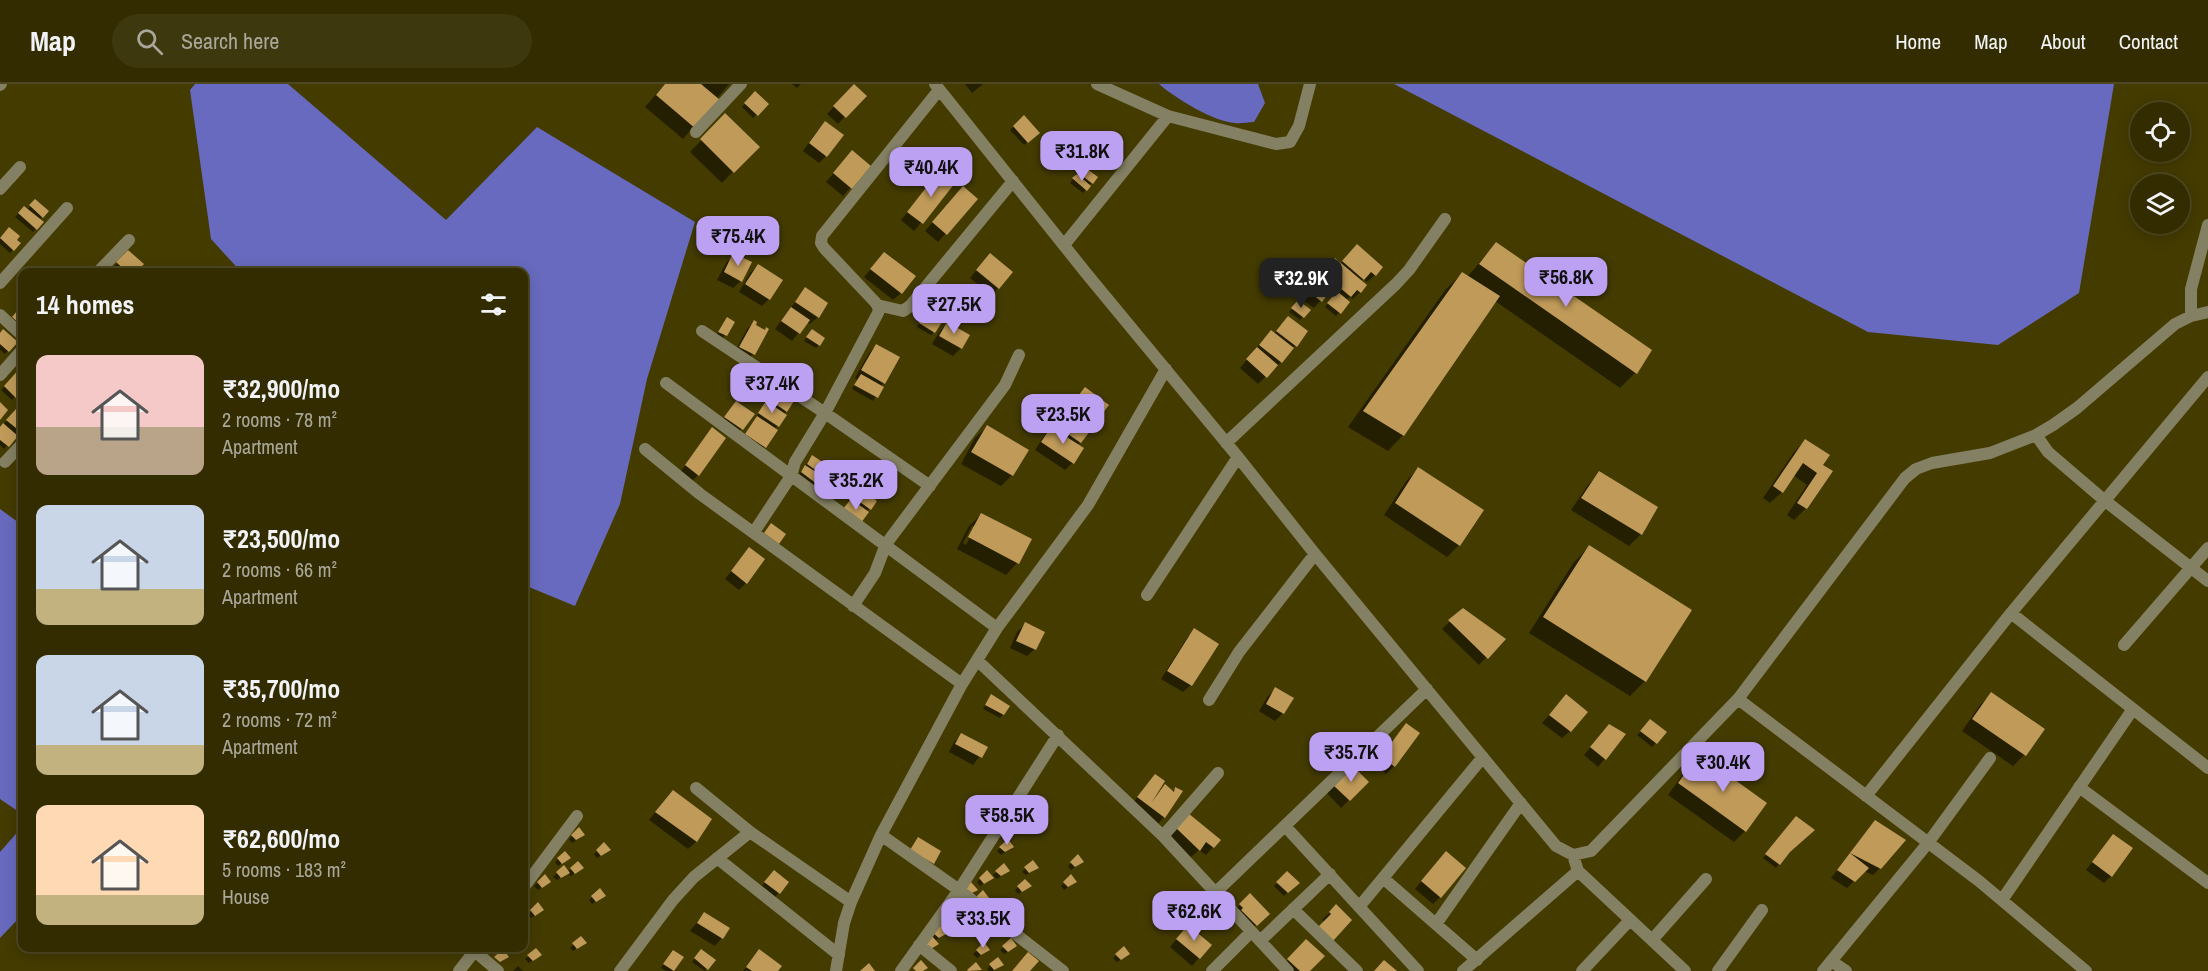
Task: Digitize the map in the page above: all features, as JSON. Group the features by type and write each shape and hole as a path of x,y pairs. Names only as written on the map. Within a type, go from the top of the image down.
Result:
{"street":[{"path":"696,132 741,84"},
{"path":"1097,84 1168,116 1276,144 1290,142 1299,126 1310,84"},
{"path":"1013,181 910,306 903,311 877,305 821,243 822,236 937,87 1315,554 1556,846 1573,855 1591,851 1738,699 1905,478 1916,469 1932,463 1989,453 2036,435 2077,408 2168,329 2191,316 2208,312"},
{"path":"1064,245 1168,116"},
{"path":"0,189 20,167"},
{"path":"0,283 67,208"},
{"path":"1226,443 1396,285 1446,219"},
{"path":"2191,316 2191,289 2208,225"},
{"path":"102,268 129,240"},
{"path":"754,532 791,476 795,462 825,413 874,322 878,313 877,305"},
{"path":"0,315 18,331"},
{"path":"702,331 930,486"},
{"path":"0,375 18,355"},
{"path":"853,606 875,573 886,544 1005,385 1019,355"},
{"path":"836,971 844,923 851,902 881,835 962,684 997,628 1088,505 1166,369"},
{"path":"1866,796 2011,613 2208,377"},
{"path":"666,383 997,628"},
{"path":"2036,435 2048,452 2104,500 2208,581"},
{"path":"5,462 18,448"},
{"path":"645,449 700,494 962,684"},
{"path":"1146,595 1238,457"},
{"path":"2124,645 2208,548"},
{"path":"1209,700 1239,652 1315,554"},
{"path":"2011,613 2208,768"},
{"path":"978,661 1163,836 1288,971"},
{"path":"1215,893 1427,689"},
{"path":"1738,699 2002,900 2086,971"},
{"path":"2002,900 2133,709"},
{"path":"900,971 959,890 1058,735"},
{"path":"1359,907 1483,757"},
{"path":"1823,971 1928,843 1990,758"},
{"path":"1163,836 1218,773"},
{"path":"2079,787 2208,883"},
{"path":"696,788 750,832 851,902"},
{"path":"1436,924 1521,803"},
{"path":"528,881 578,816"},
{"path":"1285,826 1418,971"},
{"path":"620,971 673,900 694,878 750,832"},
{"path":"881,835 959,890 1063,971"},
{"path":"1573,855 1578,871 1685,971"},
{"path":"717,858 839,955"},
{"path":"1463,971 1578,871"},
{"path":"1212,971 1293,909 1330,874"},
{"path":"1383,878 1477,960"},
{"path":"1652,940 1706,879"},
{"path":"1293,909 1357,971"},
{"path":"1718,971 1762,910"},
{"path":"1582,971 1630,920"},
{"path":"919,945 951,971"},
{"path":"459,971 472,952"},
{"path":"477,952 498,971"},
{"path":"1831,961 1846,971"}],"shaded area":[{"path":"195,84 288,84 446,220 537,127 695,222 647,379 620,504 575,606 528,587 528,268 237,268 211,239 190,90"},
{"path":"1159,84 1258,84 1265,103 1254,122 1226,122 1195,108"},
{"path":"1394,84 2114,84 2079,293 1998,345 1868,332"},
{"path":"0,509 18,522 18,811 0,799"},
{"path":"18,832 18,919 0,938 0,852"}],"building":[{"path":"665,84 701,84 720,100 696,129 656,95"},
{"path":"854,84 867,96 846,118 833,106"},
{"path":"755,91 769,104 758,116 744,103"},
{"path":"725,113 760,147 734,173 700,139"},
{"path":"1024,115 1040,133 1028,143 1013,126"},
{"path":"825,121 844,135 827,157 809,143"},
{"path":"1074,135 1091,148 1083,159 1066,146"},
{"path":"852,150 871,166 852,189 833,173"},
{"path":"1082,165 1098,177 1093,184 1077,172"},
{"path":"939,171 955,183 923,224 907,212"},
{"path":"1077,174 1091,186 1087,191 1072,178"},
{"path":"963,186 978,199 947,235 932,222"},
{"path":"35,199 49,211 43,218 29,205"},
{"path":"24,206 44,222 37,230 18,213"},
{"path":"9,227 20,236 17,240 21,243 14,251 0,238"},
{"path":"1496,242 1652,350 1637,374 1479,264"},
{"path":"1357,244 1383,267 1376,276 1371,272 1364,280 1342,261"},
{"path":"128,250 144,264 140,268 123,268 116,262"},
{"path":"884,252 916,276 902,294 870,269"},
{"path":"733,253 752,262 742,282 724,272"},
{"path":"990,253 1013,272 999,289 976,270"},
{"path":"1335,258 1367,285 1361,293 1357,290 1351,297 1322,273"},
{"path":"758,264 783,280 770,300 745,284"},
{"path":"1314,272 1333,287 1322,302 1303,287"},
{"path":"1462,272 1500,296 1404,436 1363,411"},
{"path":"805,287 828,303 819,318 795,302"},
{"path":"1337,291 1350,302 1341,314 1327,303"},
{"path":"1298,300 1311,310 1304,318 1291,308"},
{"path":"791,307 810,320 800,334 781,321"},
{"path":"928,309 944,319 935,333 919,323"},
{"path":"18,312 18,322 12,317"},
{"path":"1288,316 1308,331 1297,347 1276,331"},
{"path":"727,317 735,322 727,336 718,332"},
{"path":"754,320 757,322 756,325 765,330 766,327 769,329 755,355 739,347"},
{"path":"947,322 970,335 962,349 939,336"},
{"path":"3,329 18,342 9,352 0,344 0,333"},
{"path":"812,329 825,338 820,346 806,337"},
{"path":"1271,330 1294,348 1282,363 1259,345"},
{"path":"876,344 900,357 885,384 861,370"},
{"path":"1257,347 1278,365 1267,378 1246,359"},
{"path":"18,370 18,396 16,398 4,386"},
{"path":"861,374 884,387 878,398 854,385"},
{"path":"1085,387 1109,405 1099,418 1075,400"},
{"path":"775,388 794,401 787,412 768,399"},
{"path":"736,401 755,414 743,430 724,417"},
{"path":"766,401 787,415 779,427 758,413"},
{"path":"0,402 8,410 0,420"},
{"path":"16,409 18,430 6,420"},
{"path":"1065,413 1090,431 1081,443 1056,426"},
{"path":"757,416 778,430 766,448 745,434"},
{"path":"3,423 18,436 9,447 0,440 0,427"},
{"path":"987,425 1029,450 1013,476 971,452"},
{"path":"712,427 726,438 699,476 685,465"},
{"path":"1051,427 1084,448 1074,464 1041,442"},
{"path":"1805,439 1830,455 1823,465 1833,471 1807,509 1797,503 1817,473 1803,463 1783,493 1773,486"},
{"path":"812,455 830,467 824,476 807,464"},
{"path":"805,465 822,476 817,484 801,472"},
{"path":"1418,467 1484,510 1460,546 1395,503"},
{"path":"875,468 889,479 885,485 870,474"},
{"path":"1599,471 1658,507 1642,535 1581,498"},
{"path":"869,476 885,487 877,497 862,486"},
{"path":"860,488 877,501 871,510 853,497"},
{"path":"851,499 869,512 861,523 843,509"},
{"path":"981,513 1032,539 1019,564 968,537"},
{"path":"771,523 786,534 779,544 764,533"},
{"path":"1589,545 1692,610 1646,682 1543,617"},
{"path":"749,547 765,559 747,584 731,571"},
{"path":"1463,608 1506,639 1488,659 1448,620"},
{"path":"1025,622 1045,632 1036,650 1016,641"},
{"path":"1194,628 1219,644 1192,686 1167,671"},
{"path":"1275,687 1294,698 1284,714 1266,704"},
{"path":"1991,692 2045,729 2026,756 1972,719"},
{"path":"991,694 1010,706 1004,715 985,705"},
{"path":"1566,694 1588,712 1571,732 1549,715"},
{"path":"1650,719 1667,732 1657,744 1640,731"},
{"path":"1406,723 1420,733 1395,767 1381,757"},
{"path":"1609,724 1626,734 1606,760 1590,747"},
{"path":"961,733 988,747 982,758 955,744"},
{"path":"1699,754 1767,803 1746,832 1678,783"},
{"path":"1352,765 1369,782 1350,801 1333,785"},
{"path":"1155,774 1165,781 1152,802 1165,784 1174,792 1175,787 1183,791 1165,818 1137,797"},
{"path":"673,790 712,819 697,842 655,812"},
{"path":"1188,813 1221,840 1214,848 1206,842 1200,851 1175,827"},
{"path":"1796,816 1815,830 1790,852 1780,865 1765,854"},
{"path":"1875,820 1906,840 1881,869 1850,853 1869,868 1855,882 1837,870"},
{"path":"579,827 585,835 576,840 571,835"},
{"path":"2113,834 2133,848 2112,877 2092,862"},
{"path":"918,837 941,851 934,864 910,850"},
{"path":"1008,839 1014,847 1005,852 999,847"},
{"path":"604,842 611,850 601,856 596,850"},
{"path":"565,851 571,858 562,864 557,858"},
{"path":"1446,851 1466,868 1441,898 1421,881"},
{"path":"1078,854 1084,862 1075,867 1070,862"},
{"path":"1033,860 1039,868 1029,873 1024,867"},
{"path":"578,861 584,868 575,874 570,868"},
{"path":"1004,863 1010,871 1001,876 995,871"},
{"path":"564,865 570,873 561,878 556,872"},
{"path":"774,870 789,882 780,894 764,882"},
{"path":"987,870 994,878 984,884 979,878"},
{"path":"1287,871 1300,883 1288,893 1276,882"},
{"path":"545,874 551,882 542,888 537,882"},
{"path":"1071,874 1077,882 1068,887 1063,882"},
{"path":"1025,879 1032,886 1022,892 1017,886"},
{"path":"971,882 978,890 968,895 963,889"},
{"path":"600,888 606,896 596,902 591,896"},
{"path":"983,890 989,898 980,903 975,898"},
{"path":"1250,893 1270,914 1257,926 1241,910 1243,908 1239,904"},
{"path":"1007,901 1013,909 1004,915 998,909"},
{"path":"538,902 544,910 535,916 530,910"},
{"path":"1336,904 1352,920 1333,941 1318,927 1331,914 1329,912"},
{"path":"704,912 730,928 723,939 697,923"},
{"path":"951,915 957,923 948,928 943,922"},
{"path":"942,925 948,933 939,938 933,933"},
{"path":"988,925 995,933 985,938 980,932"},
{"path":"1188,925 1212,945 1200,959 1176,939"},
{"path":"581,936 587,943 577,949 572,943"},
{"path":"932,936 939,944 929,950 924,944"},
{"path":"1011,938 1017,946 1008,952 1002,946"},
{"path":"1306,939 1325,956 1310,971 1300,971 1287,959"},
{"path":"984,942 990,950 981,955 976,950"},
{"path":"1124,946 1130,954 1121,960 1115,954"},
{"path":"536,948 542,955 533,961 527,955"},
{"path":"701,949 716,960 708,970 694,958"},
{"path":"759,949 782,966 778,971 752,971 746,967"},
{"path":"673,950 684,957 674,971 663,964"},
{"path":"500,952 505,952 509,957 500,962 494,957"},
{"path":"1028,952 1039,961 1030,971 1012,971"},
{"path":"998,957 1004,965 994,970 989,964"},
{"path":"921,960 928,968 916,971 913,968"},
{"path":"1384,960 1397,971 1374,971"},
{"path":"976,962 982,970 967,970"},
{"path":"869,963 875,971 860,971"}]}
